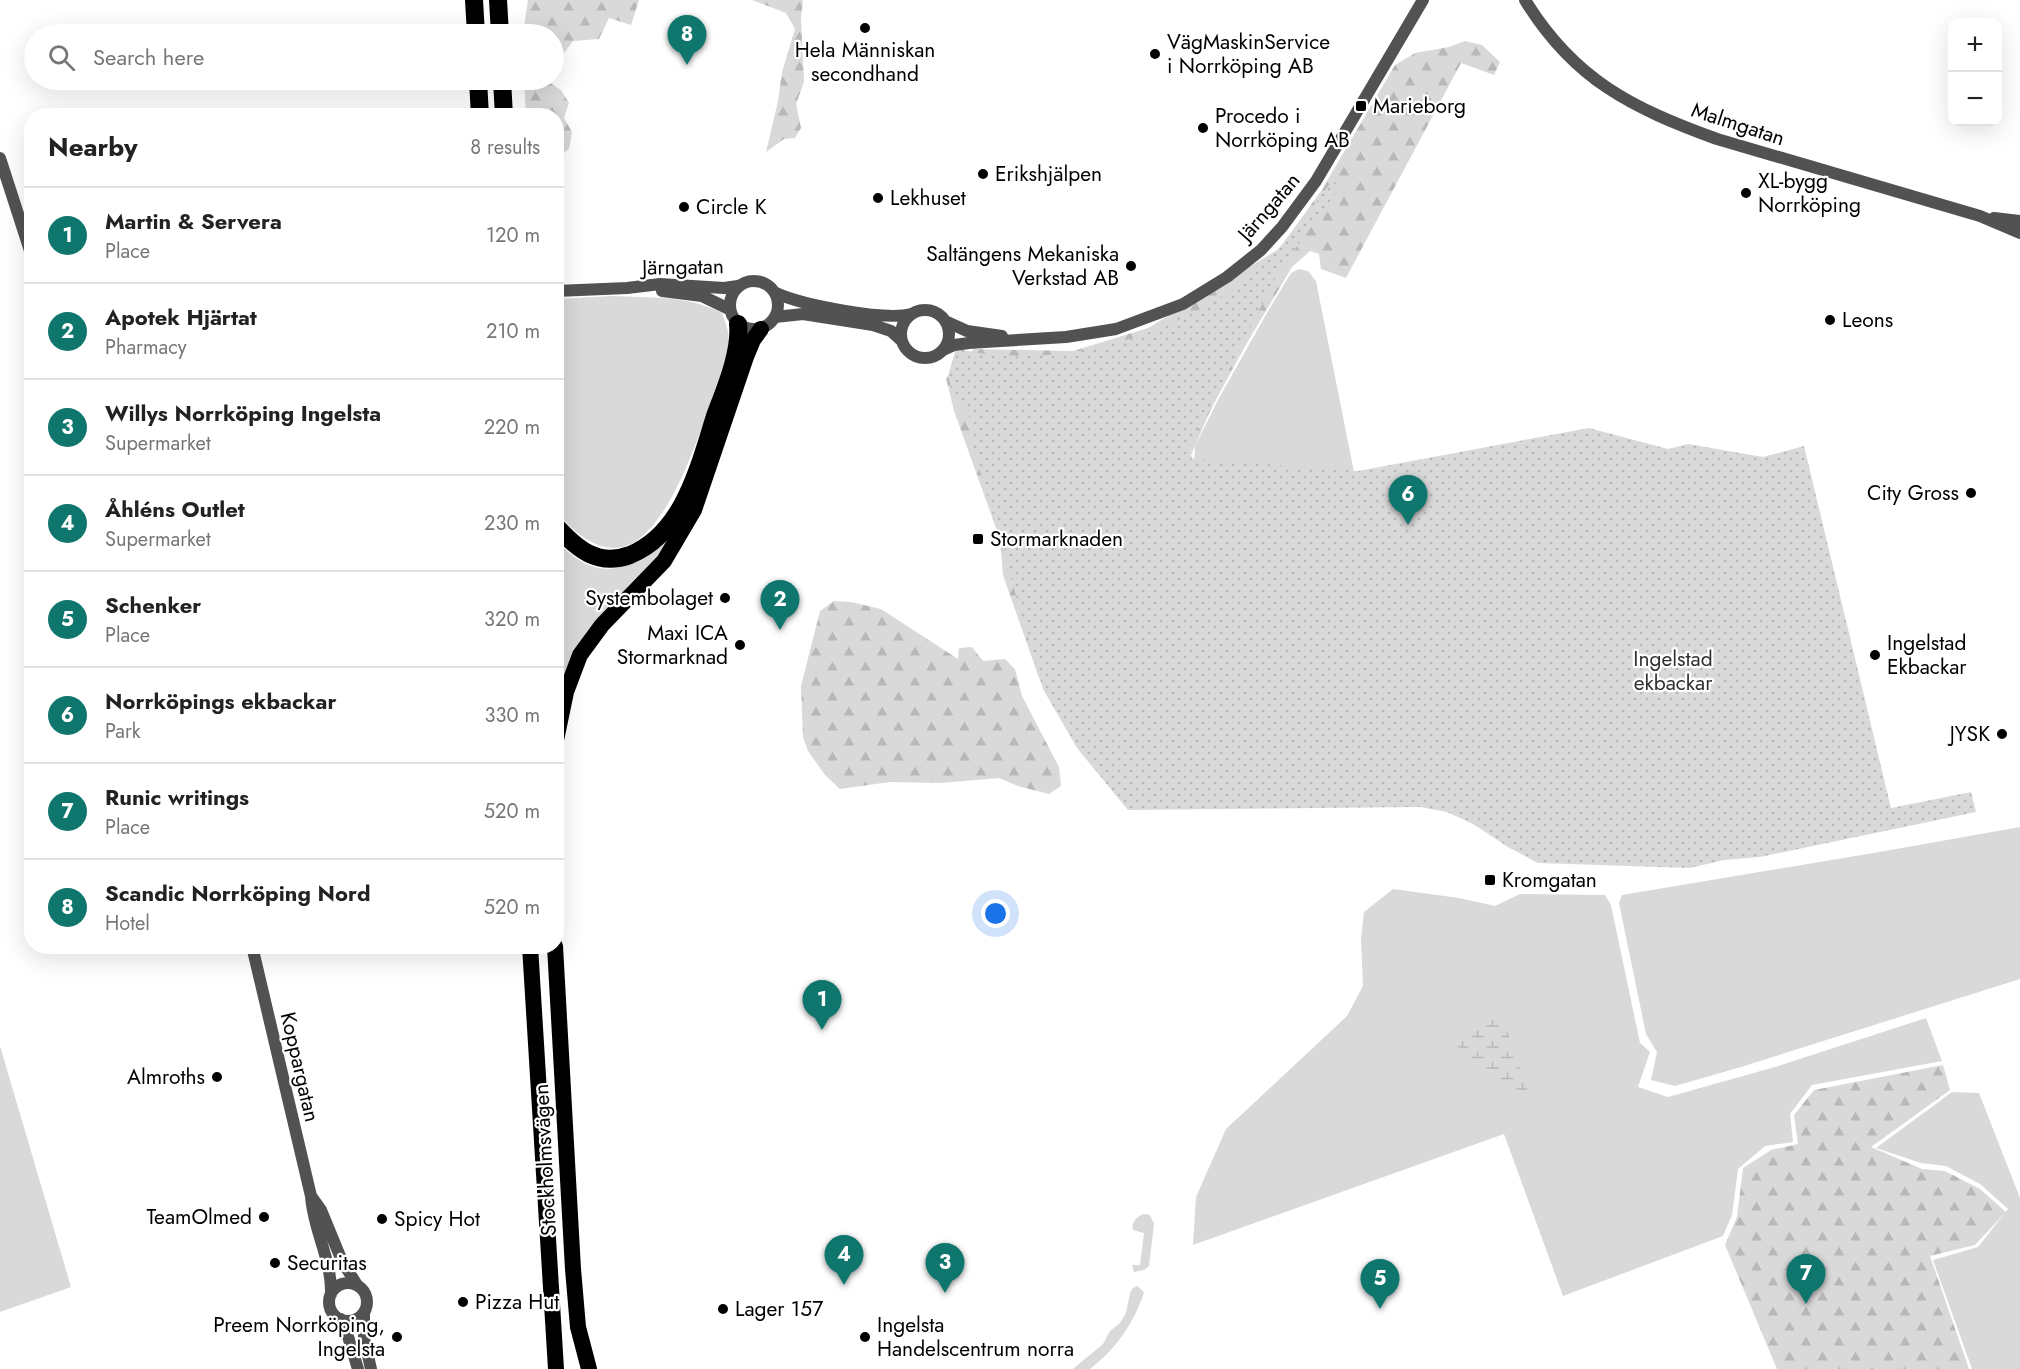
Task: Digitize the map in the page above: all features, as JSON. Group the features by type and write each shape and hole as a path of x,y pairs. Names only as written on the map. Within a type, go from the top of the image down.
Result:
{"highway":[{"path":"474,0 475,24"},
{"path":"498,0 499,24"},
{"path":"479,90 480,108"},
{"path":"503,90 504,108"},
{"path":"564,534 581,550 594,558 606,560 638,552 660,535 673,520 698,467 738,345 734,316"},
{"path":"564,702 580,655 602,625 664,561 694,510 746,357 761,328"},
{"name":"Stockholmsvägen","path":"530,954 556,1369"},
{"name":"Stockholmsvägen","path":"555,954 573,1269 578,1327 589,1369"}],"street":[{"name":"Järngatan","path":"943,350 963,344 1086,335 1116,329 1183,304 1227,277 1261,250 1282,227 1316,181 1423,0"},
{"name":"Malmgatan","path":"1525,0 1564,53 1586,74 1635,106 1717,139 1980,216 2020,233"},
{"path":"0,158 24,234"},
{"name":"Malmgatan","path":"1980,216 2020,221"},
{"path":"750,280 757,280 768,285 776,294 778,301 775,317 769,324 761,328 749,329 734,316 731,296 738,286 750,280"},
{"name":"Järngatan","path":"564,291 660,284 724,288 738,286"},
{"name":"Järngatan","path":"627,288 693,294 711,299 734,316"},
{"path":"775,317 803,314 883,328 891,331 902,341 909,352 917,357 927,358 937,355 943,350 949,336 945,321 940,315 928,310 903,317 878,316 798,301 776,294"},
{"path":"902,341 903,326 911,314"},
{"name":"Järngatan","path":"945,321 967,331 1024,339"},
{"name":"Koppargatan","path":"254,954 311,1196 312,1214 330,1270 331,1294"},
{"name":"Koppargatan","path":"311,1196 321,1210 342,1261 357,1285"},
{"path":"358,1369 346,1330 341,1319 331,1311 329,1302 336,1287 344,1283 357,1285 366,1295 364,1341 371,1369"},
{"path":"341,1319 353,1320 364,1312"}],"green space":[{"path":"528,0 639,0 631,25 609,18 599,39 573,41 564,53 564,24 524,24"},
{"path":"752,0 803,0 801,18 804,82 796,104 801,128 795,138 784,139 766,152 782,72 795,29 786,13"},
{"path":"1465,41 1482,45 1500,62 1494,75 1461,63 1346,278 1321,269 1319,254 1310,251 1292,267 1211,409 1191,455 1215,518 1072,736 1039,678 1003,575 1000,539 954,411 946,378 974,349 1073,351 1148,328 1279,249 1321,191 1395,65 1415,53 1449,47"},
{"path":"525,90 561,90 569,103 564,118 564,108 526,108"},
{"path":"564,118 572,132 569,149 564,153"},
{"name":"Ingelstad ekbackar","path":"1332,181 1341,186 1279,271 1184,458 1358,471 1589,428 1668,449 1688,444 1763,457 1804,446 1891,808 1971,792 1976,812 1760,857 1724,860 1690,868 1538,863 1473,824 1447,812 1420,807 1128,810 1077,748 1043,689 972,443 969,413 954,399 948,376 956,348 991,355 1028,356 1066,353 1105,346 1179,320 1212,303 1254,272 1290,235"},
{"path":"1299,269 1308,271 1316,281 1354,472 1435,463 1457,464 1465,479 1461,497 1473,531 1485,593 1477,661 1471,681 1442,701 1387,710 1388,729 1395,758 1394,773 1390,780 1382,785 1369,788 1281,793 1266,789 1250,749 1241,704 1244,670 1252,627 1255,593 1253,583 1237,556 1223,520 1203,493 1194,469 1195,446 1219,398 1291,273"},
{"path":"612,296 682,300 722,313 728,331 729,340 725,360 680,481 654,524 639,539 622,547 603,547 585,539 564,520 564,299"},
{"path":"676,523 659,557 598,620 564,699 564,548 586,564 606,569 625,565"},
{"path":"834,601 851,602 881,609 958,659 959,648 972,647 983,661 1005,659 1015,669 1022,696 1059,767 1061,786 1049,794 1018,786 999,778 941,783 890,782 840,789 825,775 808,751 803,737 801,686 820,611"},
{"path":"2020,827 2020,979 1675,1086 1651,1080 1657,1052 1646,1034 1619,903 1622,895"},
{"path":"1393,889 1459,898 1495,906 1520,894 1605,895 1611,905 1640,1043 1650,1052 1638,1087 1668,1097 1775,1067 1926,1018 1942,1061 1812,1085 1790,1114 1793,1142 1765,1146 1738,1169 1732,1215 1723,1236 1563,1296 1504,1134 1193,1245 1196,1197 1226,1129 1347,1016 1363,986 1361,939 1364,912"},
{"path":"1500,1011 1534,1108 1484,1073 1452,1041"},
{"path":"0,1046 71,1287 0,1312"},
{"path":"1943,1065 1950,1090 1871,1147 1922,1169 1945,1171 1980,1189 2006,1212 1975,1245 1930,1256 1969,1369 1777,1369 1725,1245 1737,1217 1743,1168 1771,1150 1798,1144 1794,1115 1814,1090"},
{"path":"1952,1092 1979,1093 2020,1198 2020,1369 1972,1369 1933,1260 1978,1247 2008,1209 1980,1184 1946,1166 1921,1163 1876,1148"},
{"path":"1144,1214 1150,1215 1154,1224 1149,1266 1144,1270 1134,1272 1132,1265 1140,1265 1144,1233 1133,1230 1133,1224"},
{"path":"1137,1286 1144,1292 1130,1325 1123,1335 1090,1369 1073,1369 1103,1344 1110,1331 1120,1323 1126,1313 1130,1293"}],"place":[{"name":"Hela Människan secondhand","path":"865,28"},
{"name":"VägMaskinService i Norrköping AB","path":"1155,54"},
{"name":"Scandic Norrköping Nord","path":"687,65"},
{"name":"Marieborg","path":"1361,106"},
{"name":"Procedo i Norrköping AB","path":"1203,128"},
{"name":"Erikshjälpen","path":"983,174"},
{"name":"XL-bygg Norrköping","path":"1746,193"},
{"name":"Lekhuset","path":"878,198"},
{"name":"Circle K","path":"684,207"},
{"name":"Saltängens Mekaniska Verkstad AB","path":"1131,266"},
{"name":"Leons","path":"1830,320"},
{"name":"City Gross","path":"1971,493"},
{"name":"Norrköpings ekbackar","path":"1408,525"},
{"name":"Stormarknaden","path":"978,539"},
{"name":"Systembolaget","path":"725,598"},
{"name":"Apotek Hjärtat","path":"780,630"},
{"name":"Maxi ICA Stormarknad","path":"740,645"},
{"name":"Ingelstad Ekbackar","path":"1875,655"},
{"name":"JYSK","path":"2002,734"},
{"name":"Kromgatan","path":"1490,880"},
{"name":"Martin & Servera","path":"822,1030"},
{"name":"Almroths","path":"217,1077"},
{"name":"TeamOlmed","path":"264,1217"},
{"name":"Spicy Hot","path":"382,1219"},
{"name":"Securitas","path":"275,1263"},
{"name":"Åhléns Outlet","path":"844,1285"},
{"name":"Willys Norrköping Ingelsta","path":"945,1293"},
{"name":"Pizza Hut","path":"463,1302"},
{"name":"Runic writings","path":"1806,1304"},
{"name":"Lager 157","path":"723,1309"},
{"name":"Schenker","path":"1380,1309"},
{"name":"Preem Norrköping, Ingelsta","path":"397,1337"},
{"name":"Ingelsta Handelscentrum norra","path":"865,1337"}]}
